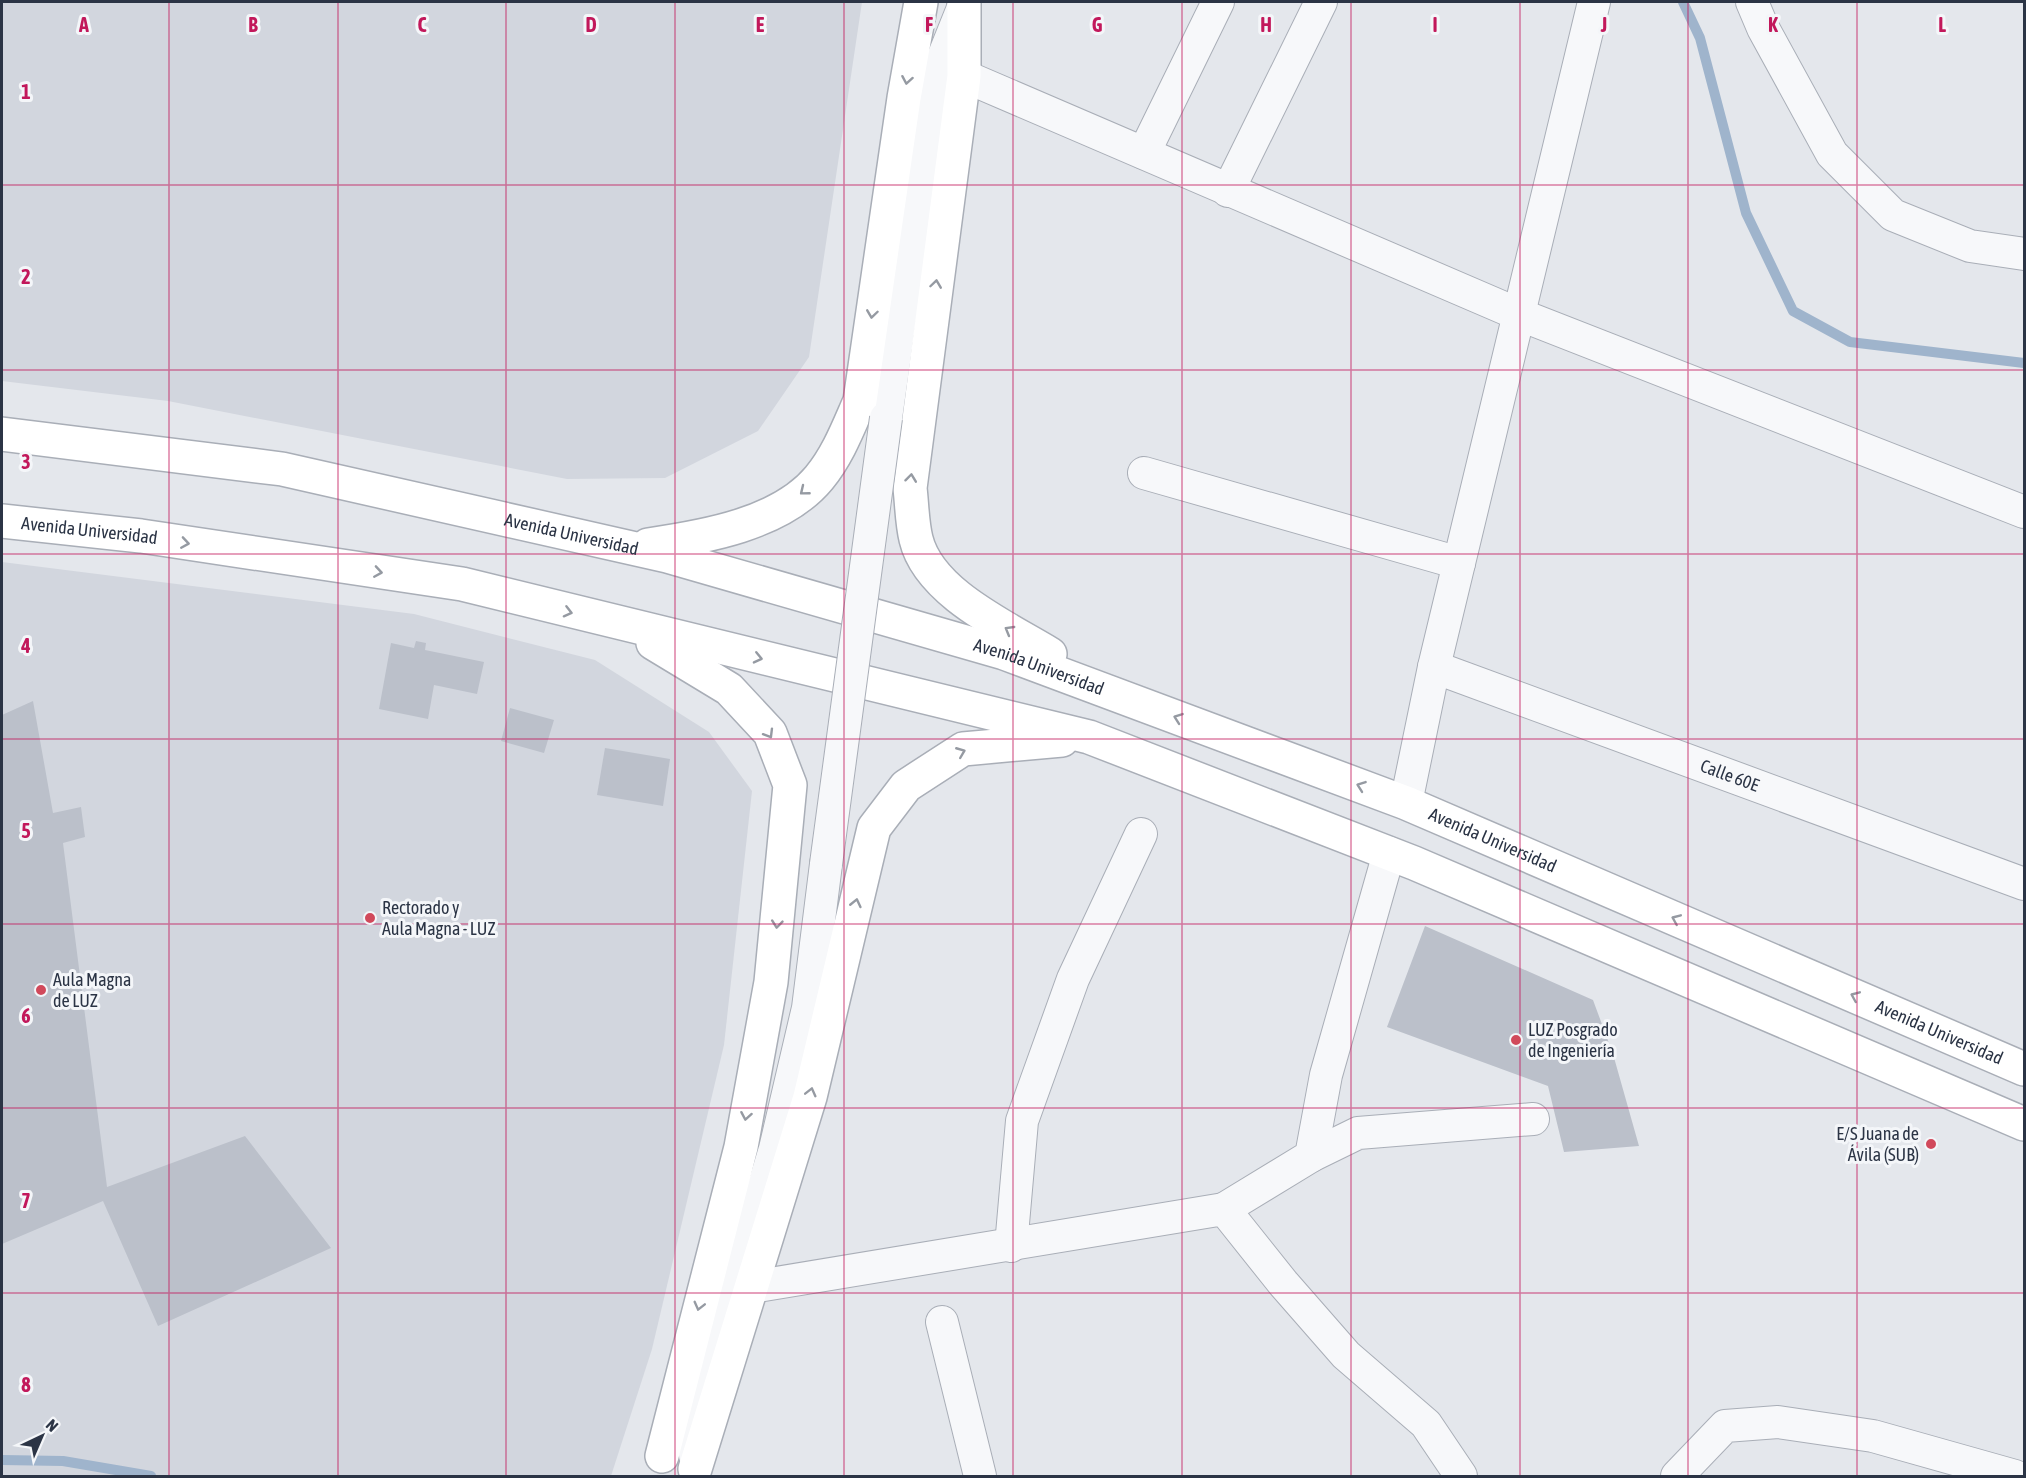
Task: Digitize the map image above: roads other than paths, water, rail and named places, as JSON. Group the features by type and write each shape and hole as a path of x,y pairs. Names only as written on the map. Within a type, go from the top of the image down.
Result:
{"street":[{"path":"923,2 949,78 910,489 916,541 939,581 976,610 1112,694"},
{"path":"628,547 692,539 753,522 789,502 818,479 841,444 860,401 904,98 923,2"},
{"path":"1144,153 1218,2"},
{"path":"1228,191 1321,2"},
{"path":"1406,803 1434,667 1594,2"},
{"path":"1752,2 1763,28 1832,154 1893,215 1970,246 2025,254"},
{"path":"694,1473 696,1410 775,1149 808,1008 886,418 964,5"},
{"path":"949,78 1144,153 1518,314 2025,512"},
{"name":"Avenida Universidad","path":"2,434 282,470 628,547 1004,653 1406,803 2025,1070"},
{"path":"1143,473 1459,563"},
{"name":"Avenida Universidad","path":"2,521 141,536 462,584 623,626 1089,737 1389,853 2025,1124"},
{"path":"623,626 729,688 770,733 790,785 771,982 741,1147 658,1466"},
{"name":"Calle 60E","path":"1434,667 2025,884"},
{"path":"694,1473 810,1097 874,828 906,786 963,749 1089,737"},
{"path":"1011,1246 1022,1121 1073,979 1142,834"},
{"path":"1311,1156 1326,1075 1389,853"},
{"path":"752,1287 1224,1209 1311,1156 1358,1133 1533,1119"},
{"path":"1224,1209 1283,1284 1346,1355 1426,1424 1461,1476"},
{"path":"942,1322 980,1476"},
{"path":"658,1466 696,1410"},
{"path":"1677,1476 1725,1426 1778,1422 1873,1436 2015,1476"}],"waterway":[{"path":"1683,2 1700,38 1746,213 1793,311 1850,342 2024,363"},
{"path":"2,1460 63,1461 151,1476"}],"place":[{"name":"Rectorado y Aula Magna - LUZ","path":"370,918"},
{"name":"Aula Magna de LUZ","path":"41,990"},
{"name":"LUZ Posgrado de Ingeniería","path":"1516,1040"},
{"name":"E/S Juana de Ávila (SUB)","path":"1931,1144"}]}
